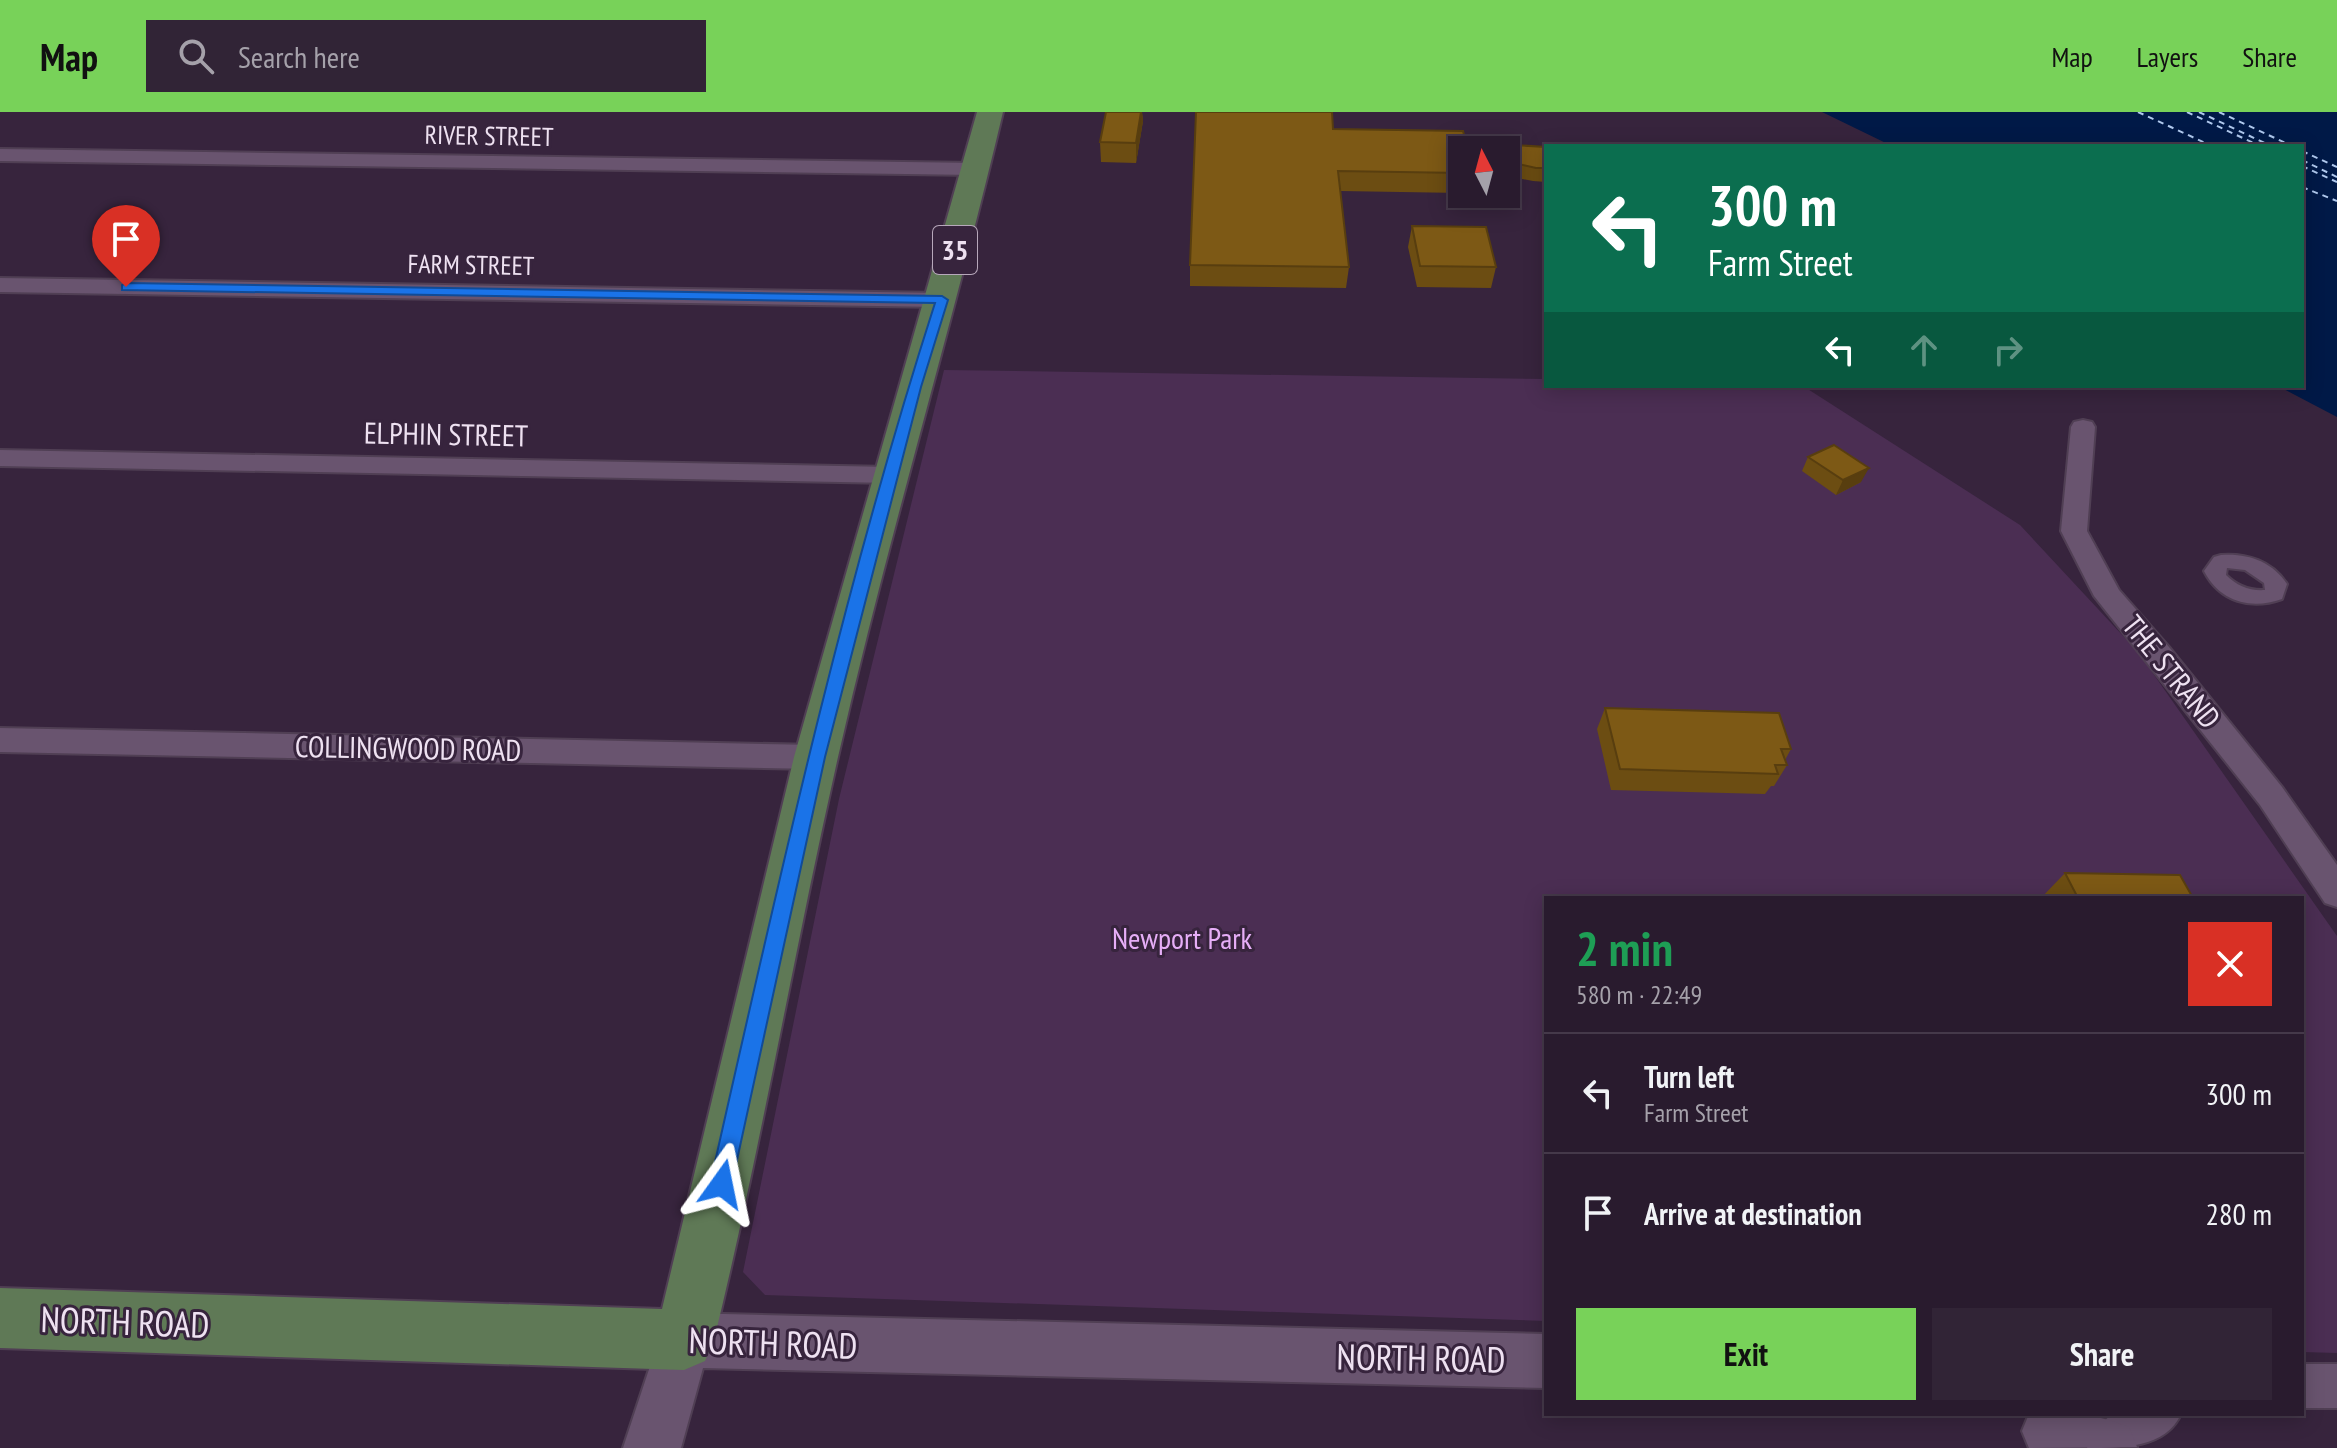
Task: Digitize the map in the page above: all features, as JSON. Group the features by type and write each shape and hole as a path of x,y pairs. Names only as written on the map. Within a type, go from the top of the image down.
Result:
{"main road":[{"name":"35","path":"684,1340 816,757 891,475 942,300 990,112"},
{"name":"NORTH ROAD","path":"0,1318 684,1340"}],"street":[{"name":"RIVER STREET","path":"0,155 976,169"},
{"name":"FARM STREET","path":"0,285 942,300"},
{"name":"THE STRAND","path":"2083,427 2074,531 2108,596 2159,654 2262,784 2337,893"},
{"name":"ELPHIN STREET","path":"0,458 891,475"},
{"name":"COLLINGWOOD ROAD","path":"0,740 816,757"},
{"name":"NORTH ROAD","path":"684,1340 1544,1361"},
{"name":"35","path":"652,1448 684,1340"},
{"path":"2304,1386 2337,1386"},
{"path":"2062,1424 2109,1448 2133,1426 2155,1416"}],"green space":[{"name":"Newport Park","path":"944,370 1544,379 1544,388 1806,388 2020,525 2138,652 2337,936 2337,1353 2304,1352 2304,896 1544,896 1544,1321 765,1295 743,1272 839,799"}],"water":[{"path":"1822,112 2337,112 2337,417 2282,388 2304,388 2304,144 1888,144"}],"building":[{"path":"1106,112 1141,112 1136,143 1100,142"},
{"path":"1196,112 1332,112 1333,129 1463,131 1464,136 1448,136 1448,173 1338,171 1349,267 1190,265"},
{"path":"1520,145 1544,147 1544,168 1520,164"},
{"path":"1412,226 1486,227 1496,267 1420,266"},
{"path":"1834,445 1869,468 1843,480 1808,457"},
{"path":"1605,708 1779,713 1791,749 1781,749 1787,765 1775,765 1778,774 1620,769"},
{"path":"2065,873 2180,875 2192,896 2077,896"}],"ferry route":[{"path":"2138,112 2208,144"},
{"path":"2187,112 2256,144"},
{"path":"2199,112 2267,144"},
{"path":"2219,112 2288,144"},
{"path":"2304,152 2337,167"},
{"path":"2304,161 2337,177"},
{"path":"2304,167 2337,182"},
{"path":"2304,188 2337,201"}],"route":[{"path":"126,287 942,300 915,387 816,757 722,1184"}]}
